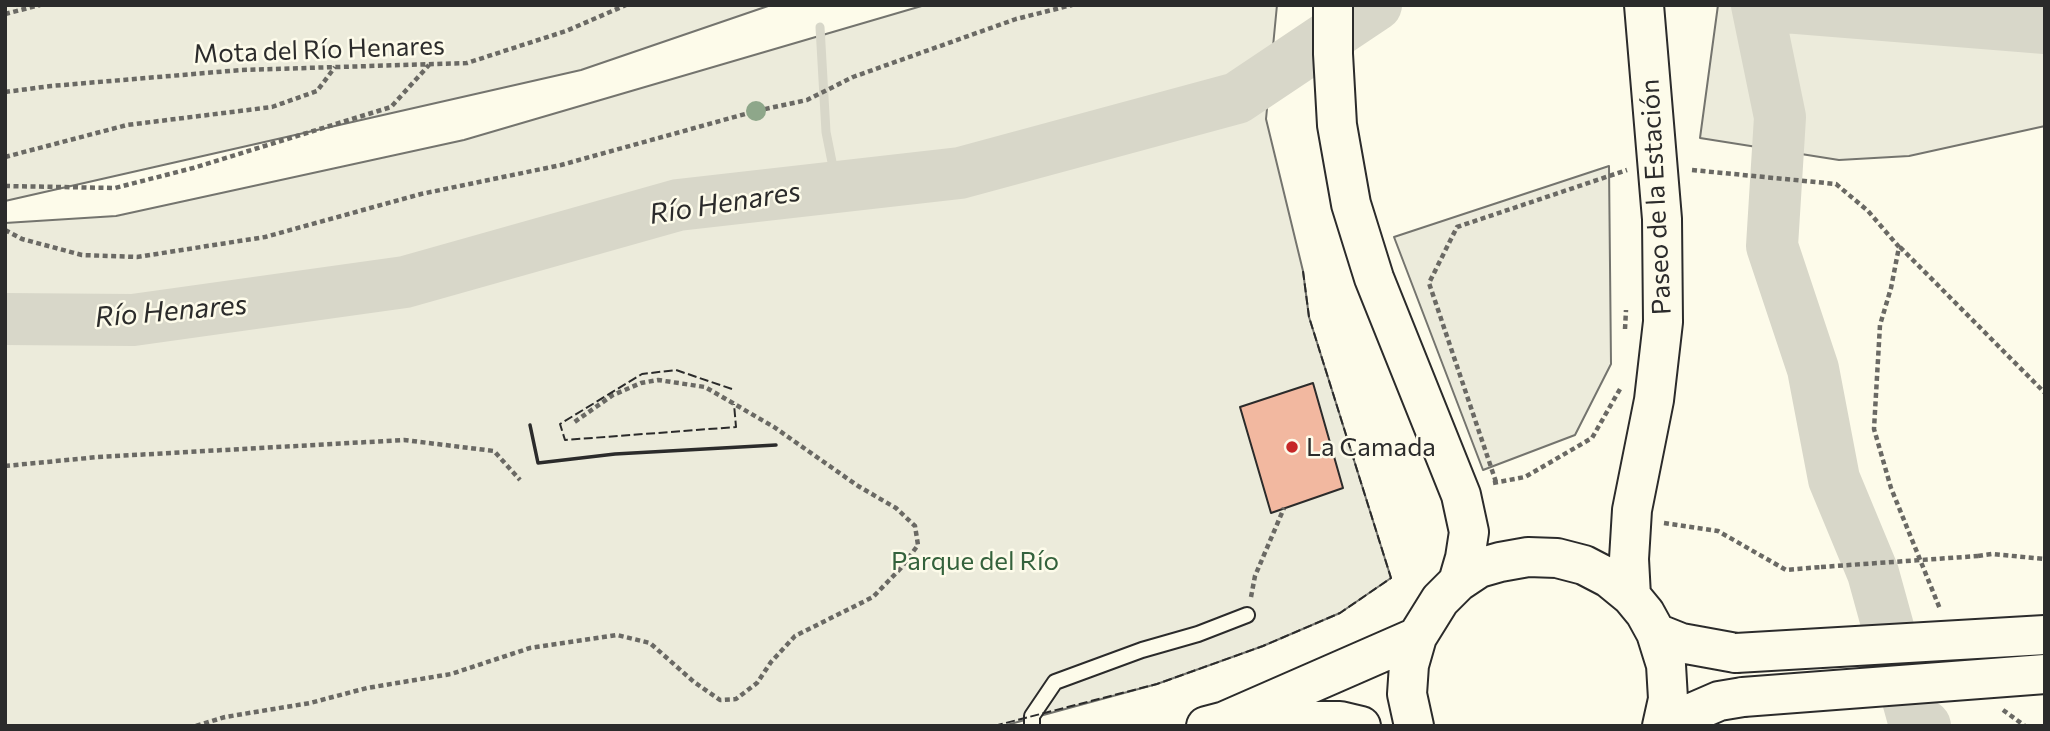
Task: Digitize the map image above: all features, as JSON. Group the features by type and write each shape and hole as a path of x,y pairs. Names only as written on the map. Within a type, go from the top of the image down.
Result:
{"main road":[{"path":"1333,5 1337,125 1352,204 1374,278 1461,495 1469,531 1458,582"},
{"name":"Paseo de la Estación","path":"1631,596 1629,559 1632,510 1654,400 1663,322 1662,219 1642,168 1644,5"},
{"path":"1413,726 1407,694 1409,665 1417,637 1440,600 1458,582 1479,568 1528,557 1557,558 1584,565 1609,578 1631,596 1645,613 1656,633 1666,665 1668,699 1662,726"},
{"path":"1656,633 1681,643 1736,653 2045,635"},
{"path":"1215,723 1417,637"},
{"path":"1670,726 1719,701 1742,696 2045,674"},
{"path":"1215,723 1340,721 1361,726"}],"lane":[{"path":"1032,726 1032,716 1055,682 1247,615"}],"path":[{"path":"5,13 40,5"},
{"name":"Mota del Río Henares","path":"5,92 241,70 467,63 566,31 626,5"},
{"path":"5,230 22,239 82,255 137,257 265,237 421,194 561,165 756,111 807,100 853,77 1016,19 1072,5"},
{"path":"5,186 115,188 193,168 391,107 429,64"},
{"path":"5,157 127,125 272,107 317,91 335,67"},
{"path":"1496,482 1429,283 1457,227 1642,168 1746,174 1836,184 1868,211 1984,335 2045,393"},
{"path":"1899,247 1880,325 1874,429 1891,488 1942,615"},
{"path":"1625,342 1626,300"},
{"path":"196,726 225,717 310,703 367,688 451,674 530,648 617,635 650,643 694,682 720,700 736,699 757,683 795,635 873,597 901,568 918,545 915,526 896,508 858,486 774,427 705,387 658,380 641,383 613,395 573,423"},
{"path":"1461,495 1496,482 1525,477 1592,438 1623,384"},
{"path":"5,466 98,457 404,440 494,451 520,480"},
{"path":"1247,615 1255,576 1284,508"},
{"path":"1656,522 1718,531 1786,570 1992,554 2045,559"},
{"path":"1998,706 2025,726"}],"green space":[{"path":"5,5 771,5 581,70 5,201"},
{"name":"Parque del Río","path":"925,5 1277,5 1266,119 1303,271 1309,317 1391,578 1340,613 1263,646 1157,684 1003,726 5,726 5,223 116,216 464,140"},
{"path":"1718,5 2045,5 2045,126 1909,156 1839,160 1700,138"},
{"path":"1609,166 1611,364 1575,435 1483,470 1394,237"}],"building":[{"name":"La Camada","path":"1313,383 1343,488 1271,513 1240,407"}],"waterway":[{"name":"Río Henares","path":"5,319 133,320 405,282 678,205 960,173 1237,98 1376,5"},
{"path":"1757,5 1780,117 1772,246 1813,369 1834,479 1873,573 1913,718 1925,726"},
{"name":"Río Henares","path":"1760,5 2045,28"},
{"path":"820,27 826,132 837,187"}],"fence":[{"path":"994,726 1157,684 1263,646 1340,613 1391,578 1309,317 1303,271"},
{"path":"732,389 676,370 642,374 560,424 565,440 736,427 734,404"}],"wall":[{"path":"530,425 538,463 615,454 776,445"}],"place":[{"name":"La Camada","path":"1292,447"}]}
